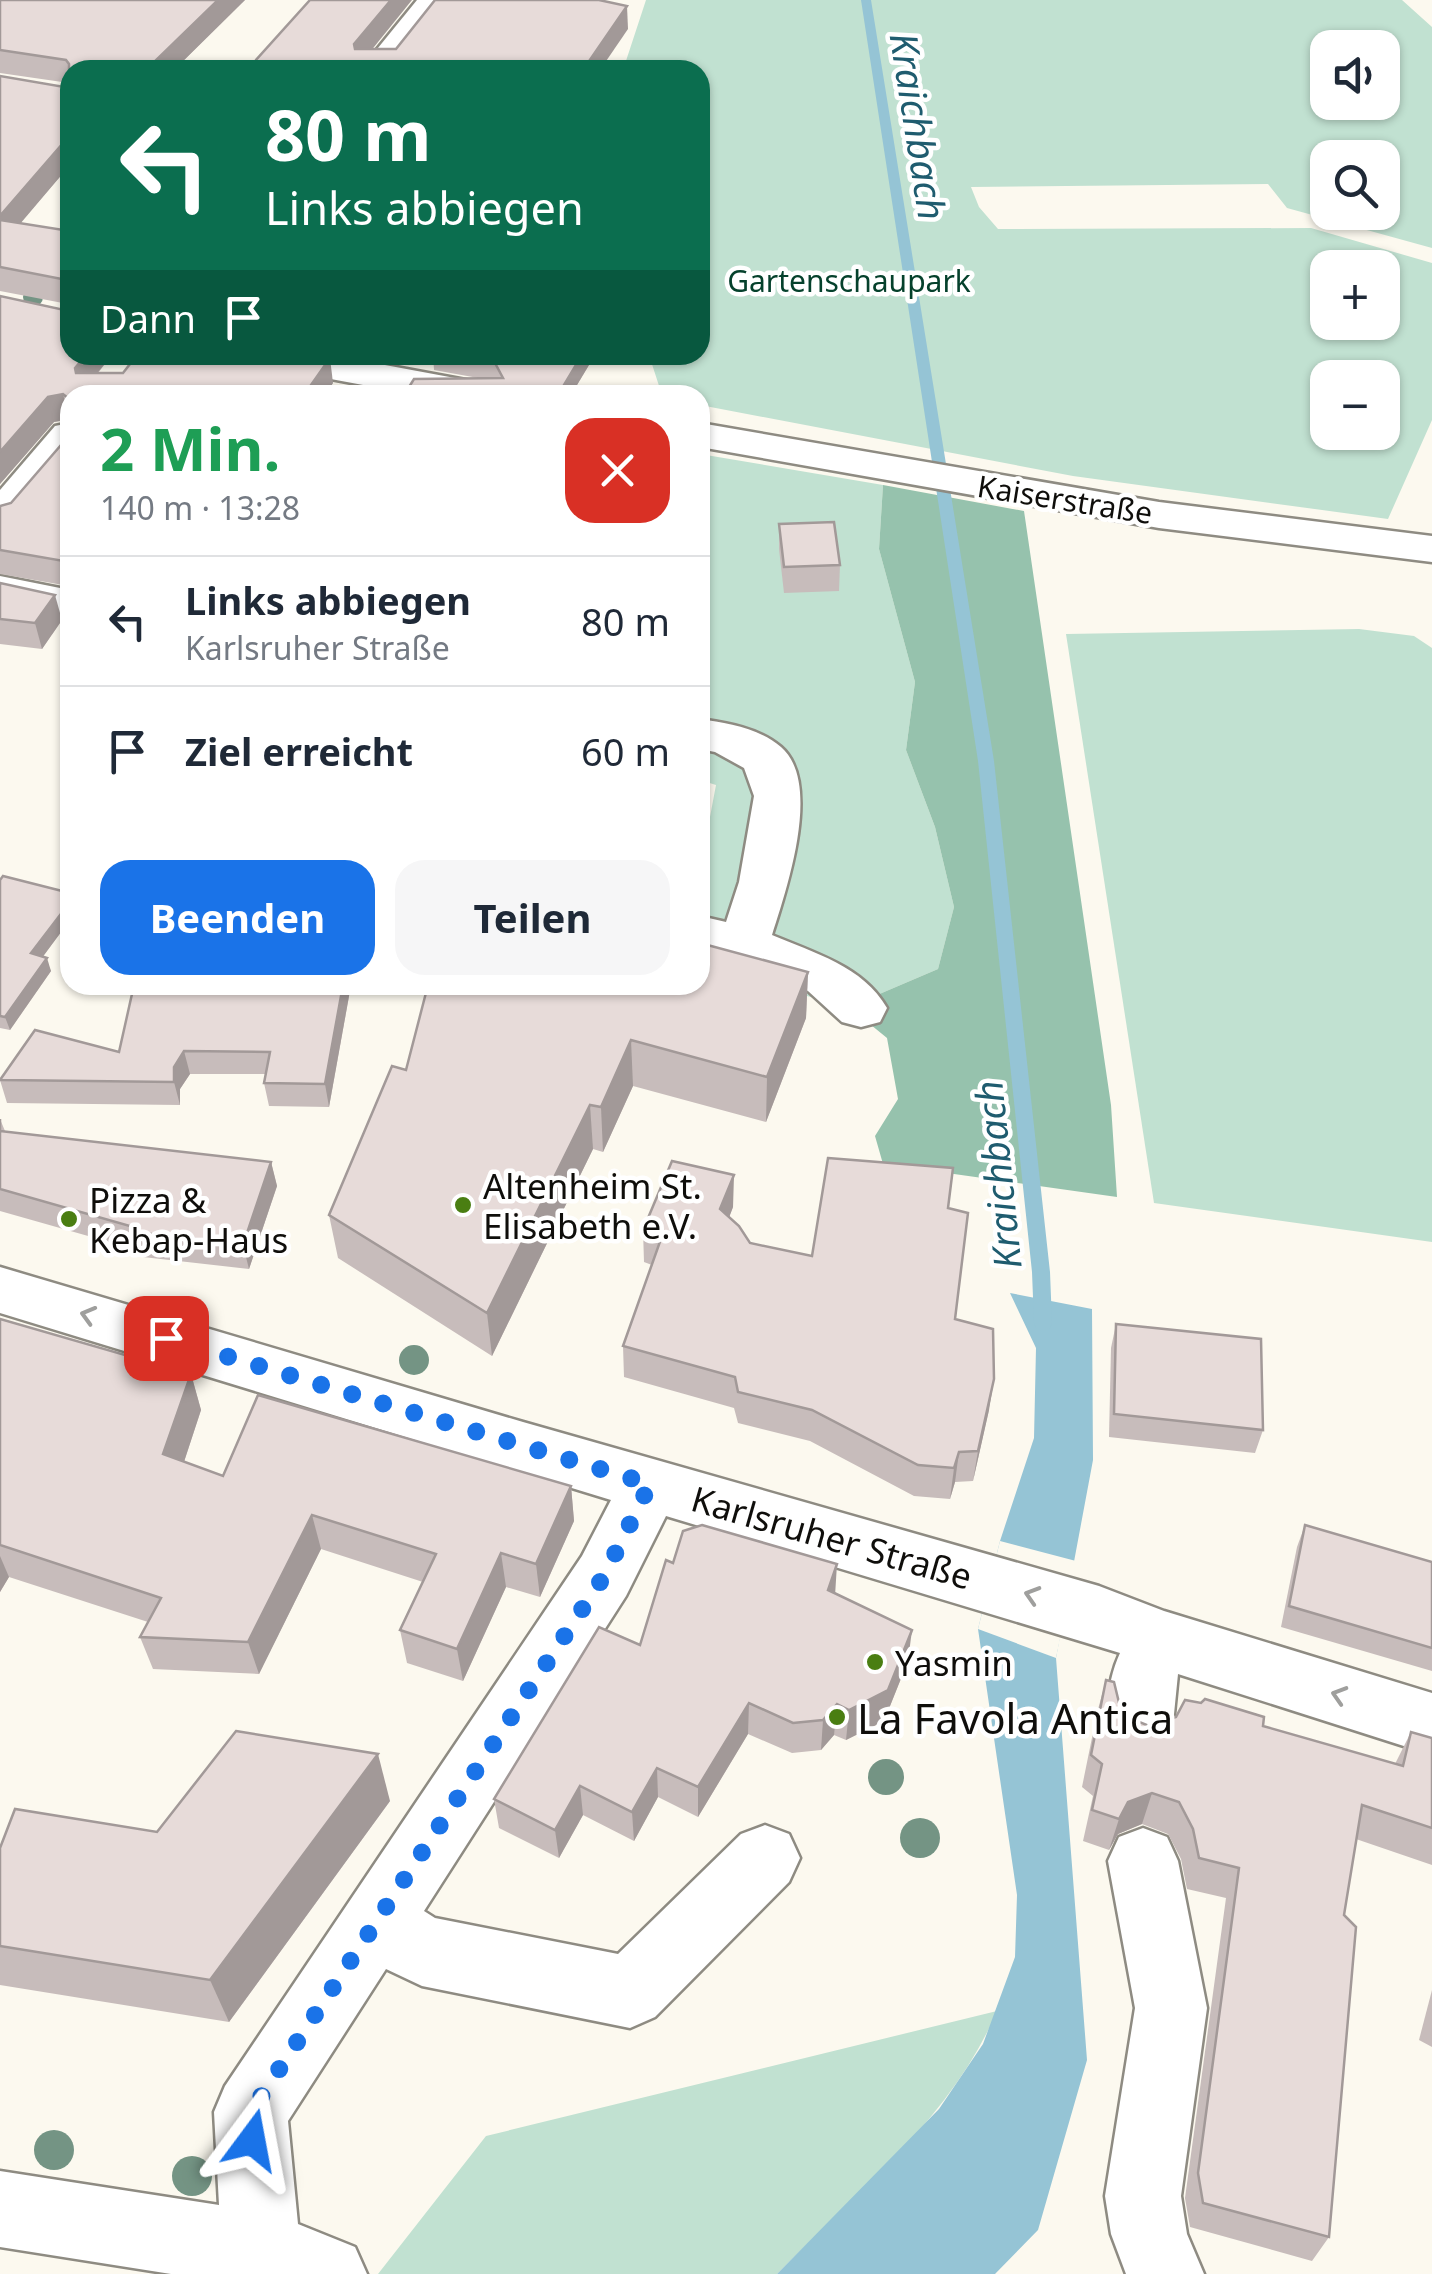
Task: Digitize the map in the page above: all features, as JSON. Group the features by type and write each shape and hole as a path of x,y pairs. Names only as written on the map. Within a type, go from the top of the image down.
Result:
{"street":[{"path":"385,60 434,0"},
{"path":"320,365 428,385"},
{"name":"Kaiserstraße","path":"710,437 1030,495 1318,538 1432,549"},
{"path":"0,516 60,446"},
{"path":"0,590 60,602"},
{"path":"710,735 727,738 766,758 778,796 764,882 722,939 826,978 861,1008"},
{"name":"Karlsruher Straße","path":"0,1290 965,1574 1432,1724"},
{"path":"296,2262 253,2168 251,2112 604,1576 650,1484"},
{"path":"1140,1724 1146,1669 1160,1638"},
{"path":"376,1921 422,1951 630,1992 765,1858"},
{"path":"1143,1861 1172,2008 1144,2196 1149,2234 1166,2274"},
{"path":"0,2209 296,2262"}],"green space":[{"name":"Gartenschaupark","path":"646,0 1402,0 1432,27 1432,248 1367,230 1400,230 1400,140 1310,140 1310,214 1287,208 1268,184 971,187 979,207 998,229 1310,228 1387,250 1310,250 1310,340 1400,340 1400,254 1432,263 1432,420 1388,519 1073,476 710,407 710,385 659,385 652,365 710,365 710,60 626,60"},
{"path":"710,456 883,485 879,549 915,682 906,750 935,827 954,907 938,969 849,1007 710,971 710,817 716,785 710,783"},
{"path":"883,485 1024,511 1111,1105 1117,1197 883,1164 875,1136 898,1099 887,1038 849,1007 938,969 954,907 935,827 906,750 915,682 879,549"},
{"path":"1359,629 1414,636 1432,648 1432,1242 1154,1203 1066,634"},
{"path":"997,2011 955,2086 928,2120 777,2274 378,2274 486,2136"}],"water":[{"path":"1010,1293 1092,1309 1093,1460 1056,1658 1087,2060 1038,2230 995,2274 777,2274 939,2109 983,2044 1015,1957 1017,1895 978,1629 1000,1541 1034,1438 1036,1348"}],"pier":[{"path":"1000,1541 1076,1561 1056,1658 978,1629"}],"building":[{"path":"0,0 218,0 156,60 66,60 0,50"},
{"path":"310,0 391,0 354,44 355,49 396,49 435,0 599,0 627,6 590,60 256,60"},
{"path":"0,76 60,86 60,147 0,216"},
{"path":"0,220 60,229 60,279 0,267"},
{"path":"0,296 60,309 60,365 78,365 76,373 123,373 129,365 325,365 311,385 60,385 60,395 48,397 0,452"},
{"path":"496,365 576,365 564,385 410,385 414,379 503,378"},
{"path":"60,446 60,560 0,550 0,506 11,503"},
{"path":"834,522 840,565 784,567 779,524"},
{"path":"0,583 55,595 35,623 0,619"},
{"path":"3,876 60,890 60,915 31,953 47,958 5,1017 0,1016"},
{"name":"Altenheim St. Elisabeth e.V.","path":"710,946 808,972 767,1077 631,1040 601,1107 590,1105 487,1313 329,1215 392,1066 406,1070 425,995 710,995"},
{"path":"132,995 341,995 325,1084 264,1083 270,1052 184,1051 174,1067 174,1082 0,1080 35,1030 119,1052"},
{"path":"0,1131 271,1162 243,1245 135,1232 137,1228 0,1189"},
{"path":"828,1158 953,1168 948,1208 968,1213 955,1319 993,1329 994,1379 978,1451 959,1452 954,1468 918,1465 812,1410 738,1392 735,1377 623,1346 662,1236 643,1230 672,1161 734,1175 720,1209 750,1243 812,1256"},
{"path":"0,1319 191,1374 163,1454 223,1476 258,1395 571,1486 536,1564 501,1553 457,1649 400,1630 436,1554 312,1515 248,1642 140,1637 161,1598 0,1545"},
{"path":"1116,1324 1261,1339 1263,1430 1114,1414"},
{"path":"702,1525 837,1564 828,1590 912,1630 888,1690 849,1710 837,1704 823,1720 793,1723 749,1703 698,1787 657,1768 632,1812 580,1786 555,1830 494,1799 599,1627 640,1645 666,1560 673,1563 683,1531"},
{"path":"1305,1525 1432,1562 1432,1648 1289,1606"},
{"path":"1106,1680 1114,1682 1122,1715 1149,1726 1176,1717 1185,1700 1201,1703 1205,1699 1264,1717 1263,1726 1403,1766 1411,1732 1432,1738 1432,1828 1362,1805 1344,1915 1356,1927 1329,2237 1203,2203 1198,2173 1239,1868 1199,1858 1193,1829 1179,1802 1152,1793 1128,1802 1119,1819 1092,1810 1102,1764 1091,1755"},
{"path":"236,1731 378,1754 210,1980 0,1946 0,1848 15,1809 157,1832"}],"waterway":[{"name":"Kraichbach","path":"866,0 986,761 1041,1272 1043,1323"}],"place":[{"name":"Altenheim St. Elisabeth e.V.","path":"463,1205"},
{"name":"Pizza & Kebap-Haus","path":"69,1219"},
{"name":"Yasmin","path":"875,1662"},
{"name":"La Favola Antica","path":"837,1717"}],"route":[{"path":"166,1338 650,1484 604,1576 251,2112 252,2140"}]}
